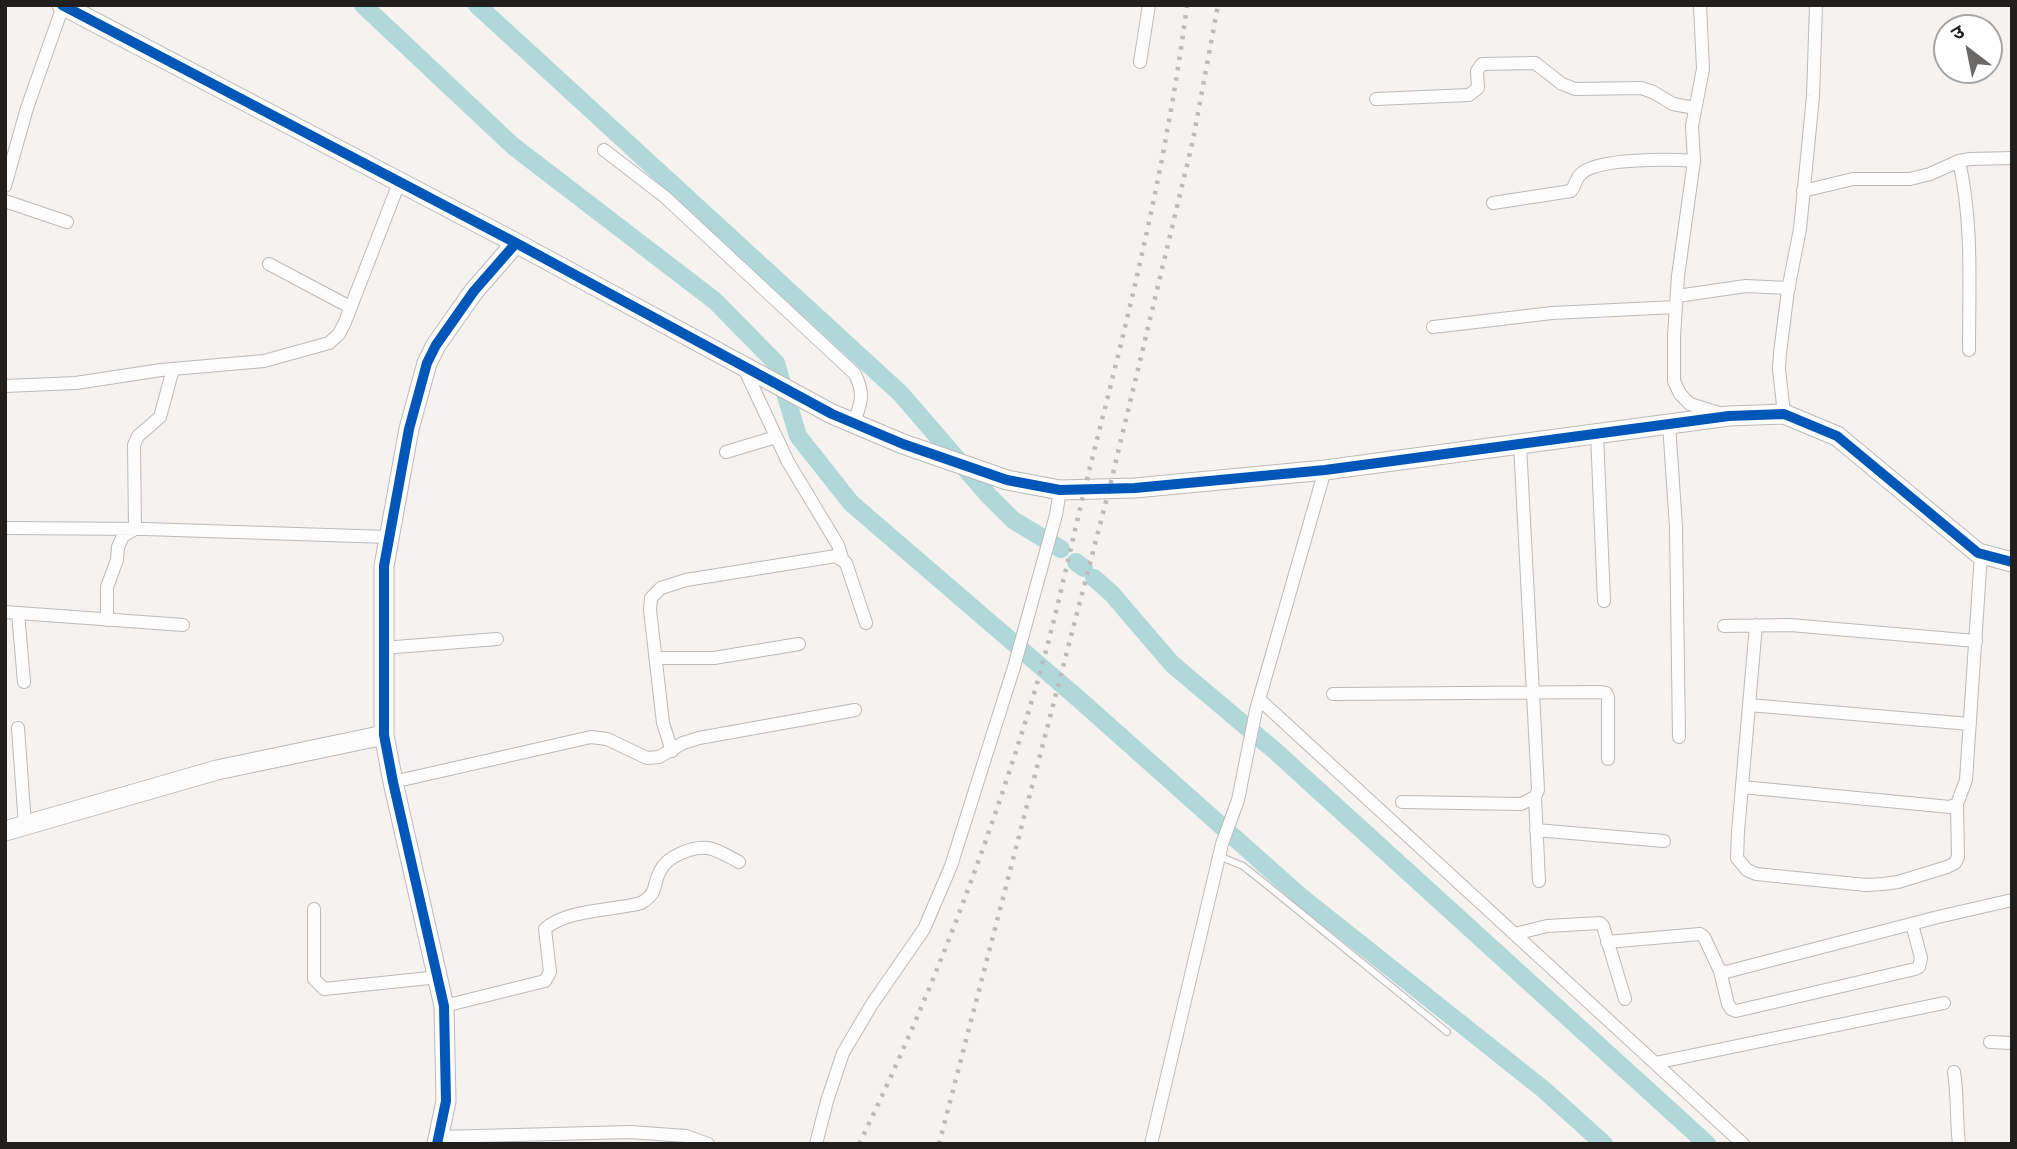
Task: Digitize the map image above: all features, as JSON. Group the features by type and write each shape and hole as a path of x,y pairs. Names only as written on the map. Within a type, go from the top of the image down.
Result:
{"street":[{"path":"1140,62 1149,5"},
{"path":"1700,5 1703,69 1692,125 1694,161 1678,276 1674,381 1680,394 1690,404 1728,416"},
{"path":"1784,414 1779,369 1789,288 1798,247 1814,96 1816,5"},
{"path":"5,186 27,108 62,6 516,243 832,414 1007,480 1060,490 1135,488 1325,470 1728,416 1784,414 1837,436 1981,554 2012,562"},
{"path":"1376,99 1469,94 1478,88 1477,71 1482,64 1530,62 1540,66 1562,84 1575,89 1641,88 1672,104 1695,108"},
{"path":"604,150 665,197 855,374 862,389 862,400 855,423"},
{"path":"1803,191 1853,179 1910,179 1930,174 1959,161 2012,158"},
{"path":"1493,203 1572,191 1578,177 1589,168 1647,159 1694,161"},
{"path":"1959,161 1966,193 1969,236 1969,350"},
{"path":"5,386 89,381 264,360 328,343 339,334 399,183"},
{"path":"5,201 67,222"},
{"path":"516,243 474,292 436,345 427,363 409,429 384,566 384,736 444,1006 446,1101 438,1141 630,1132 686,1136 708,1144"},
{"path":"269,264 350,307"},
{"path":"1433,327 1676,302 1746,286 1789,288"},
{"path":"135,529 134,444 138,436 160,417 173,369"},
{"path":"749,370 776,437 850,571 866,624"},
{"path":"1669,424 1676,527 1679,737"},
{"path":"1597,434 1604,601"},
{"path":"726,452 776,437"},
{"path":"1520,444 1538,790 1535,797 1539,881"},
{"path":"1151,1144 1221,850 1238,800 1258,705 1325,470"},
{"path":"816,1144 827,1101 844,1053 872,1004 924,929 951,866 1030,614 1060,490"},
{"path":"5,528 388,537"},
{"path":"107,620 107,587 117,560 120,541 135,529"},
{"path":"1756,625 1737,858 1747,870 1756,874 1866,885 1898,882 1947,867 1955,863 1958,853 1957,803 1966,780 1981,554"},
{"path":"672,751 663,723 650,610 651,598 661,588 686,580 836,556 842,558"},
{"path":"24,682 12,613 183,625"},
{"path":"1724,626 1790,625 1976,641"},
{"path":"383,648 497,639"},
{"path":"656,658 714,658 799,644"},
{"path":"1333,694 1533,691 1606,693 1609,708 1608,759"},
{"path":"1258,705 1515,934 1743,1144"},
{"path":"1749,705 1970,724"},
{"path":"393,782 591,737 607,739 647,758 659,757 683,743 699,738 855,710"},
{"path":"18,728 25,825"},
{"path":"5,831 217,770 384,736"},
{"path":"1742,787 1950,807 1957,803"},
{"path":"1402,802 1521,804 1535,797"},
{"path":"1536,830 1664,841"},
{"path":"444,1006 545,981 550,971 544,935 549,925 570,916 641,903 650,897 655,890 659,872 675,856 699,847 711,848 739,862"},
{"path":"1720,971 1741,970 2012,900"},
{"path":"314,909 314,979 324,989 439,977"},
{"path":"1515,934 1548,926 1595,922 1603,926 1625,999"},
{"path":"1607,942 1700,934 1720,971 1728,1004 1731,1009 1737,1011 1915,969 1919,967 1921,958 1912,924"},
{"path":"1655,1063 1944,1003"},
{"path":"1990,1042 2012,1043"},
{"path":"1954,1072 1959,1144"}],"lane":[{"path":"1221,850 1253,873 1447,1032"}],"waterway":[{"path":"363,5 513,146 715,301 776,363 798,436 851,503 1081,701 1300,896 1543,1089 1604,1144"},
{"path":"477,5 901,394 1013,520 1061,549"},
{"path":"1076,562 1084,568"},
{"path":"1094,578 1112,594 1172,664 1274,750 1707,1144"}],"railway":[{"path":"859,1144 910,1033 957,919 999,804 1036,687 1146,238 1169,122 1187,5"},
{"path":"939,1144 1109,490 1193,140 1218,5"}],"cycle path":[{"path":"62,5 516,243 832,414 903,444 1007,480 1060,490 1135,488 1325,470 1729,416 1784,414 1837,436 1978,553 2012,562"},
{"path":"437,1144 446,1101 444,1006 384,735 384,566 409,429 427,363 436,345 474,291 516,243"}]}
